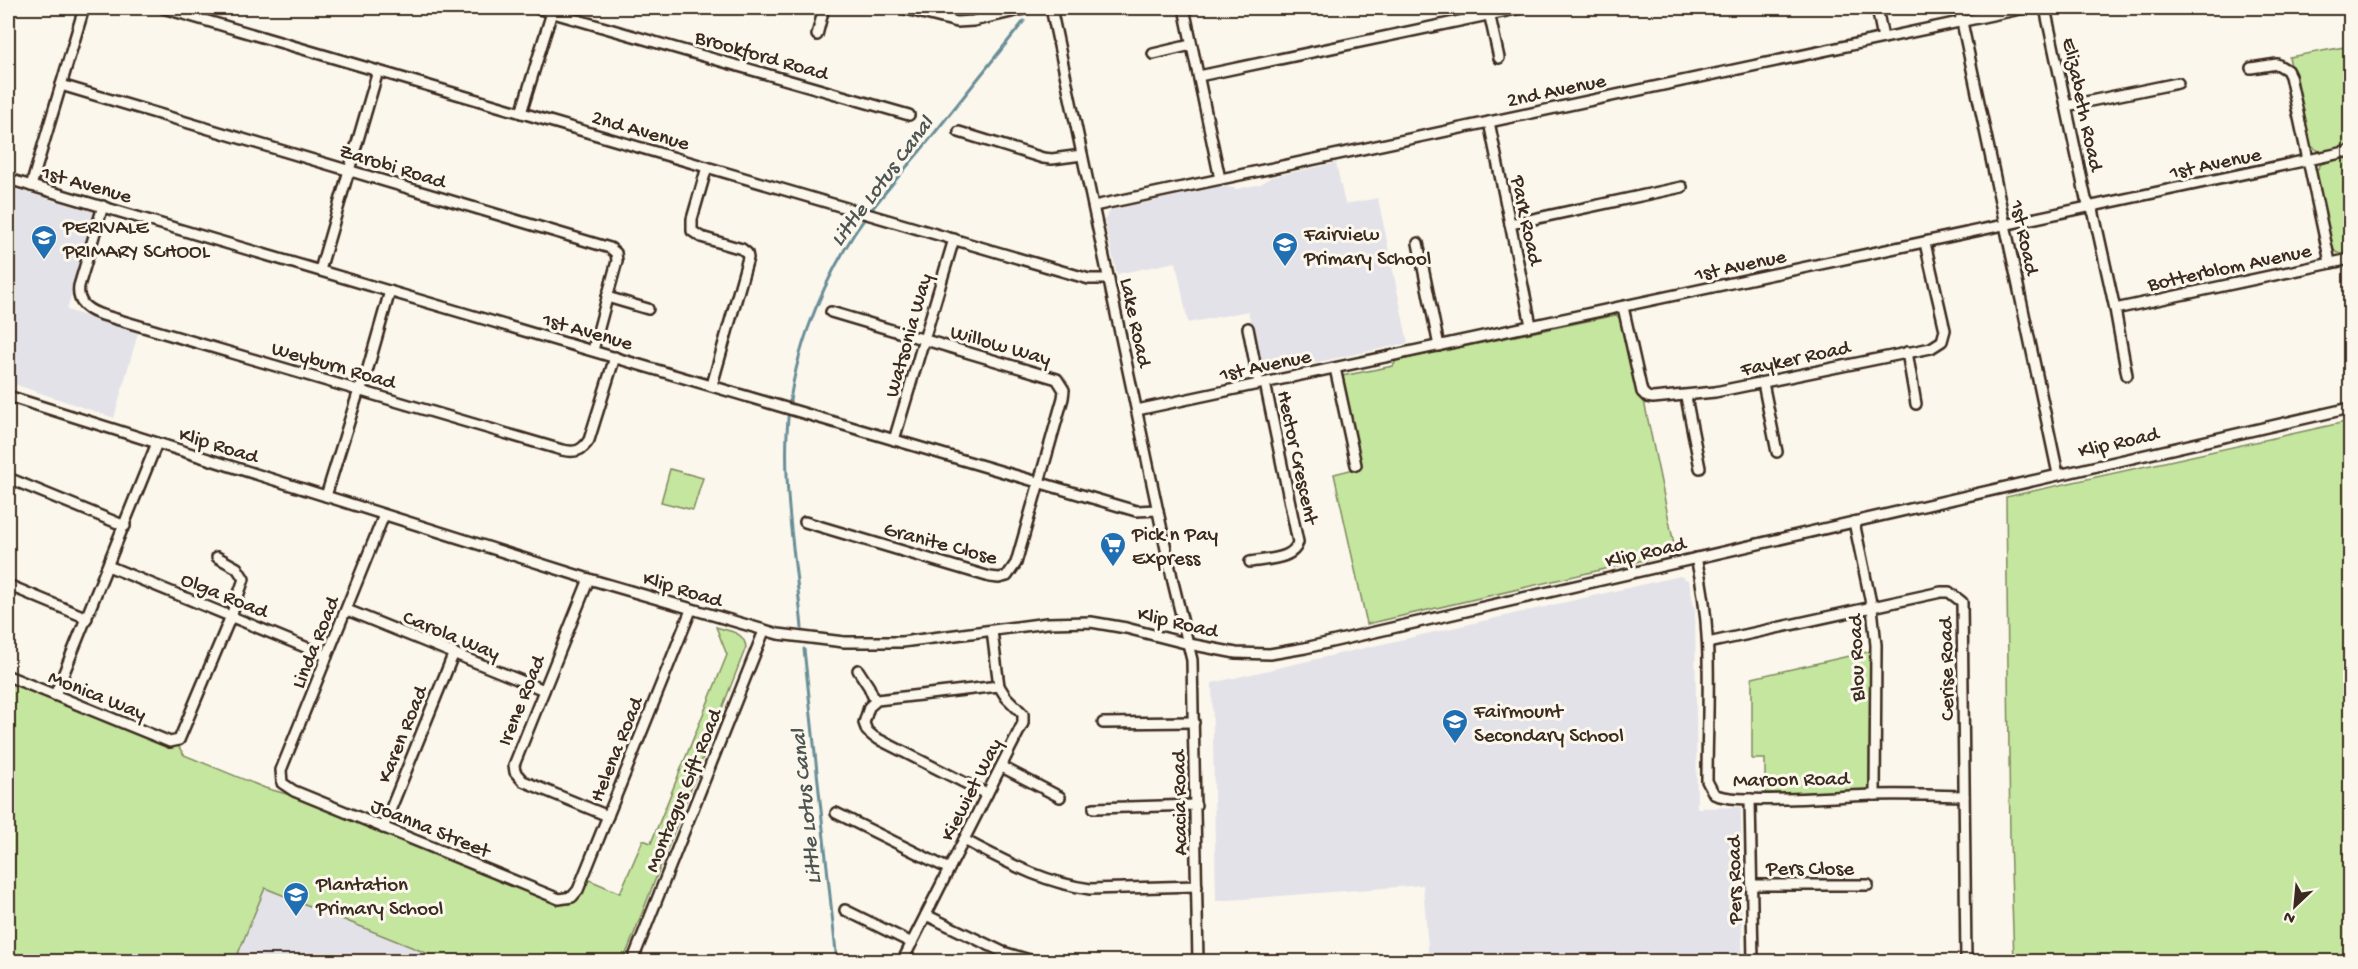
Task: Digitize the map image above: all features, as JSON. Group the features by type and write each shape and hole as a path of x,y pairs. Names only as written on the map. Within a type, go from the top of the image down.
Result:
{"street":[{"path":"31,186 84,8"},
{"name":"2nd Avenue","path":"163,8 1089,279 1109,279"},
{"name":"Brookford Road","path":"536,8 553,10 909,115"},
{"path":"818,35 824,8"},
{"path":"903,8 957,22 973,21 1028,8"},
{"name":"Lake Road","path":"1051,8 1158,510 1189,644"},
{"path":"1184,8 1220,179"},
{"path":"1199,76 1489,11 1521,8"},
{"path":"1876,8 1883,38"},
{"name":"1st Road","path":"1959,8 2058,474"},
{"name":"2nd Avenue","path":"1094,206 2025,8"},
{"name":"Elizabeth Road","path":"2045,8 2086,199 2094,214 2127,375"},
{"path":"522,113 553,10"},
{"path":"1489,11 1499,58"},
{"path":"1153,54 1191,45"},
{"path":"2251,68 2277,64 2290,76 2330,262"},
{"path":"320,270 378,70"},
{"path":"2066,106 2178,83"},
{"name":"Zarobi Road","path":"61,85 610,248 615,253 617,261 592,350"},
{"name":"Park Road","path":"1489,122 1531,325"},
{"path":"959,132 1043,158 1082,155"},
{"name":"1st Avenue","path":"1137,410 2350,151"},
{"path":"707,167 692,219 692,231 701,237 741,249 747,253 748,258 712,385"},
{"name":"1st Avenue","path":"8,179 1136,511 1158,510"},
{"path":"1510,224 1682,187"},
{"name":"Weyburn Road","path":"103,207 79,286 78,296 85,307 99,314 562,450 576,452 589,440 615,357"},
{"name":"Watsonia Way","path":"894,440 954,239"},
{"path":"1418,243 1439,346"},
{"name":"Fayker Road","path":"1623,307 1642,392 1647,397 1686,397 1763,383 1938,345 1945,330 1925,243"},
{"name":"Botterblom Avenue","path":"2115,309 2350,259"},
{"path":"326,496 359,390 364,382 390,291"},
{"path":"607,297 648,309"},
{"name":"Willow Way","path":"831,312 1057,379 1062,385 1063,398 1039,482"},
{"name":"Hector Crescent","path":"1248,328 1298,538 1296,549 1290,554 1250,562"},
{"path":"1907,352 1916,404"},
{"path":"1335,368 1356,465"},
{"path":"1763,383 1777,452"},
{"name":"Klip Road","path":"8,396 589,579 764,631 796,638 902,642 1047,623 1091,622 1126,628 1189,644 1247,654 1285,652 2350,408"},
{"path":"1686,397 1700,468"},
{"path":"55,695 157,443"},
{"path":"8,478 125,526"},
{"name":"Granite Close","path":"805,522 999,578 1007,576 1016,563 1039,482"},
{"name":"Linda Road","path":"282,783 281,770 384,515"},
{"name":"Blou Road","path":"1854,522 1872,608 1876,645 1875,795"},
{"path":"217,557 237,568 244,579 231,616"},
{"name":"Maroon Road","path":"1696,558 1705,599 1708,643 1709,787 1719,796 1750,799 1875,795 1964,796"},
{"name":"Olga Road","path":"108,566 327,656"},
{"name":"Irene Road","path":"589,579 515,758 514,772 523,781 608,816"},
{"path":"8,585 87,618"},
{"name":"Cerise Road","path":"1708,643 1941,592 1949,592 1962,602 1964,611 1966,962"},
{"name":"Carola Way","path":"347,610 453,655 544,690"},
{"name":"Helena Road","path":"568,898 578,890 691,610"},
{"name":"Monica Way","path":"8,676 170,742 175,741 182,736 231,616"},
{"name":"Montagus Gift Road","path":"632,962 764,631"},
{"name":"Kiewiet Way","path":"902,962 1002,767 1024,719 999,686 992,631"},
{"name":"Acacia Road","path":"1189,644 1192,660 1194,722 1198,962"},
{"name":"Karen Road","path":"383,828 453,655"},
{"path":"858,670 875,701"},
{"path":"987,794 874,737 867,731 864,723 869,707 875,701 999,686"},
{"path":"1103,723 1194,722"},
{"path":"1002,767 1060,797"},
{"name":"Joanna Street","path":"282,783 294,791 383,828 559,898 568,898"},
{"name":"Pers Road","path":"1750,799 1753,962"},
{"path":"1094,808 1196,805"},
{"path":"836,813 950,869"},
{"path":"964,840 1033,876 1076,887 1090,889 1197,886"},
{"name":"Pers Close","path":"1753,885 1868,885"},
{"path":"845,910 912,943"},
{"path":"926,915 1003,952 1036,962"}],"shaded area":[{"name":"Fairview Primary School","path":"1336,163 1345,204 1378,198 1408,343 1262,374 1248,311 1188,323 1176,262 1117,274 1104,220 1111,210 1223,186 1237,189 1261,184 1271,177"},
{"name":"PERIVALE PRIMARY SCHOOL","path":"8,187 94,212 67,310 138,333 114,418 8,382"},
{"name":"Fairmount Secondary School","path":"1680,576 1689,581 1695,611 1697,808 1741,807 1742,961 1429,961 1423,885 1216,901 1212,683"},
{"name":"Plantation Primary School","path":"265,888 447,961 235,962"}],"green space":[{"path":"2350,46 2350,146 2333,151 2317,150 2308,142 2289,57"},
{"path":"2350,157 2350,253 2342,254 2337,253 2331,246 2316,171 2321,164"},
{"path":"1616,315 1623,321 1639,395 1644,401 1674,553 1367,624 1334,474 1362,467 1360,458 1356,454 1340,379 1342,376 1393,366 1396,361"},
{"path":"2350,421 2350,961 2014,961 2010,839 2006,497"},
{"path":"670,469 703,478 693,510 661,502"},
{"path":"716,627 739,635 746,647 623,962 446,961 265,888 235,961 8,961 8,679 177,744 184,755 265,788 301,798 563,903 577,899 587,879 620,893 643,840 651,843 727,655"},
{"path":"1871,651 1871,786 1863,792 1765,793 1765,759 1752,759 1752,678"}],"waterway":[{"name":"Little Lotus Canal","path":"802,628 787,482 787,433 789,407 800,355 817,304 828,280 862,222 1024,21"},
{"name":"Little Lotus Canal","path":"804,649 837,962"}],"place":[{"name":"PERIVALE PRIMARY SCHOOL","path":"44,261"},
{"name":"Fairview Primary School","path":"1285,268"},
{"name":"Pick n Pay Express","path":"1113,568"},
{"name":"Fairmount Secondary School","path":"1455,745"},
{"name":"Plantation Primary School","path":"296,918"}]}
